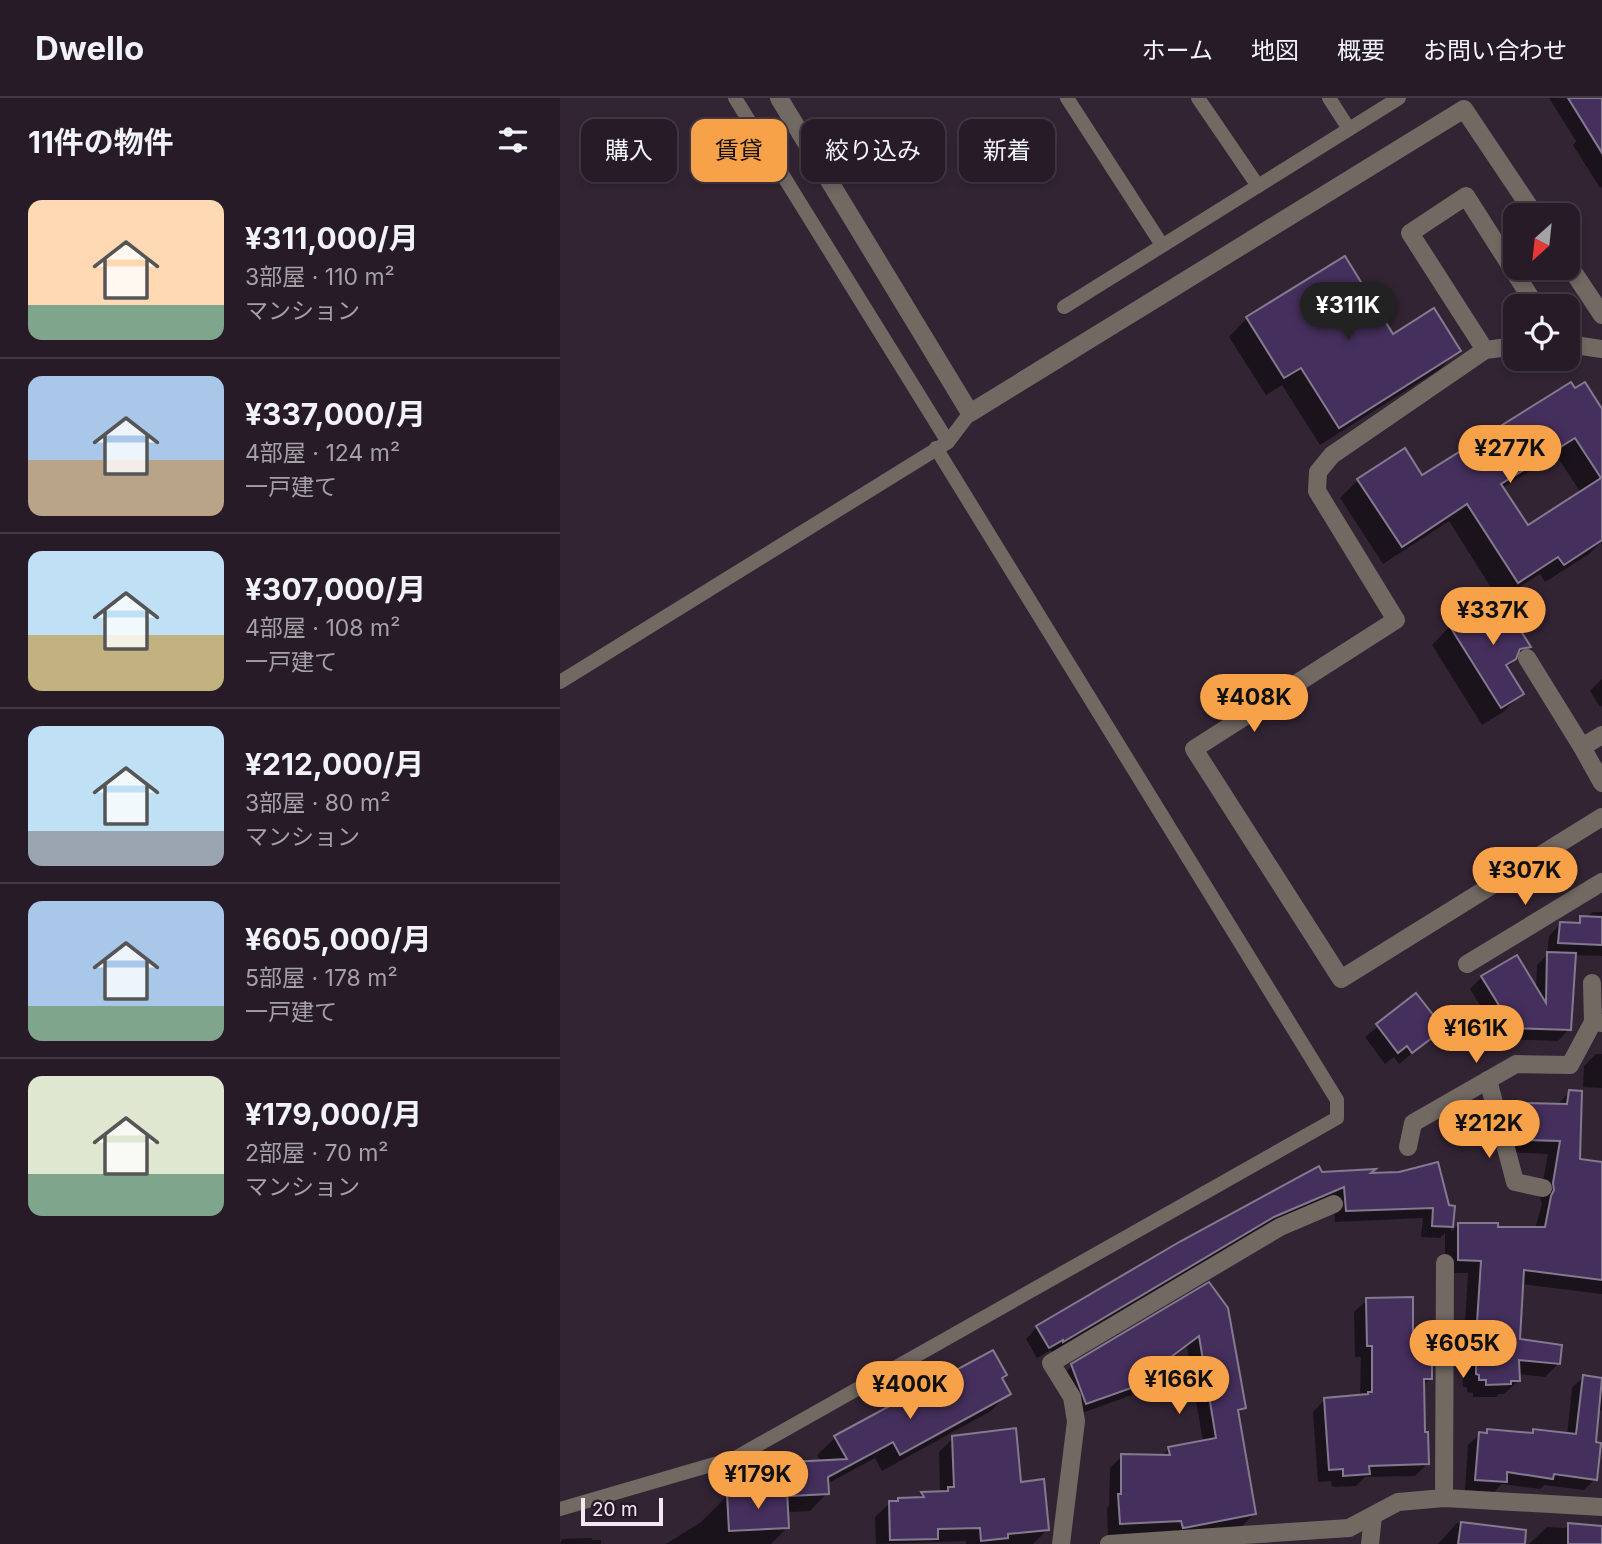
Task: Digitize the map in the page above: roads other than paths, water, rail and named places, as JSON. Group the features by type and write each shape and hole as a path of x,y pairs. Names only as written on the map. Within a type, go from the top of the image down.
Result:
{"street":[{"path":"779,98 971,413 1464,109 1527,203"},
{"path":"1485,350 1410,233 1466,196 1528,294"},
{"path":"1579,280 1602,315"},
{"path":"1580,346 1602,349"},
{"path":"1503,348 1485,350 1332,455 1318,472 1317,491 1396,620 1194,749 1341,979 1602,817"},
{"path":"1527,658 1602,783"},
{"path":"1582,747 1602,736"},
{"path":"1467,964 1602,882"},
{"path":"1408,1147 1413,1123 1516,1064 1570,1065 1598,1022 1592,983"},
{"path":"1488,1080 1515,1182 1543,1188"},
{"path":"1061,1544 1076,1422 1072,1397 1051,1363 1280,1227 1334,1204"},
{"path":"1444,1498 1445,1263"},
{"path":"1109,1544 1349,1528 1398,1502 1444,1498 1602,1507"},
{"path":"1370,1544 1373,1516"}],"lane":[{"path":"560,1509 735,1458 1337,1118 1337,1100 735,98"},
{"path":"1067,98 1163,245"},
{"path":"1198,98 1258,186"},
{"path":"1329,98 1349,129"},
{"path":"1064,307 1399,98"},
{"path":"560,682 942,445 971,413"}]}
